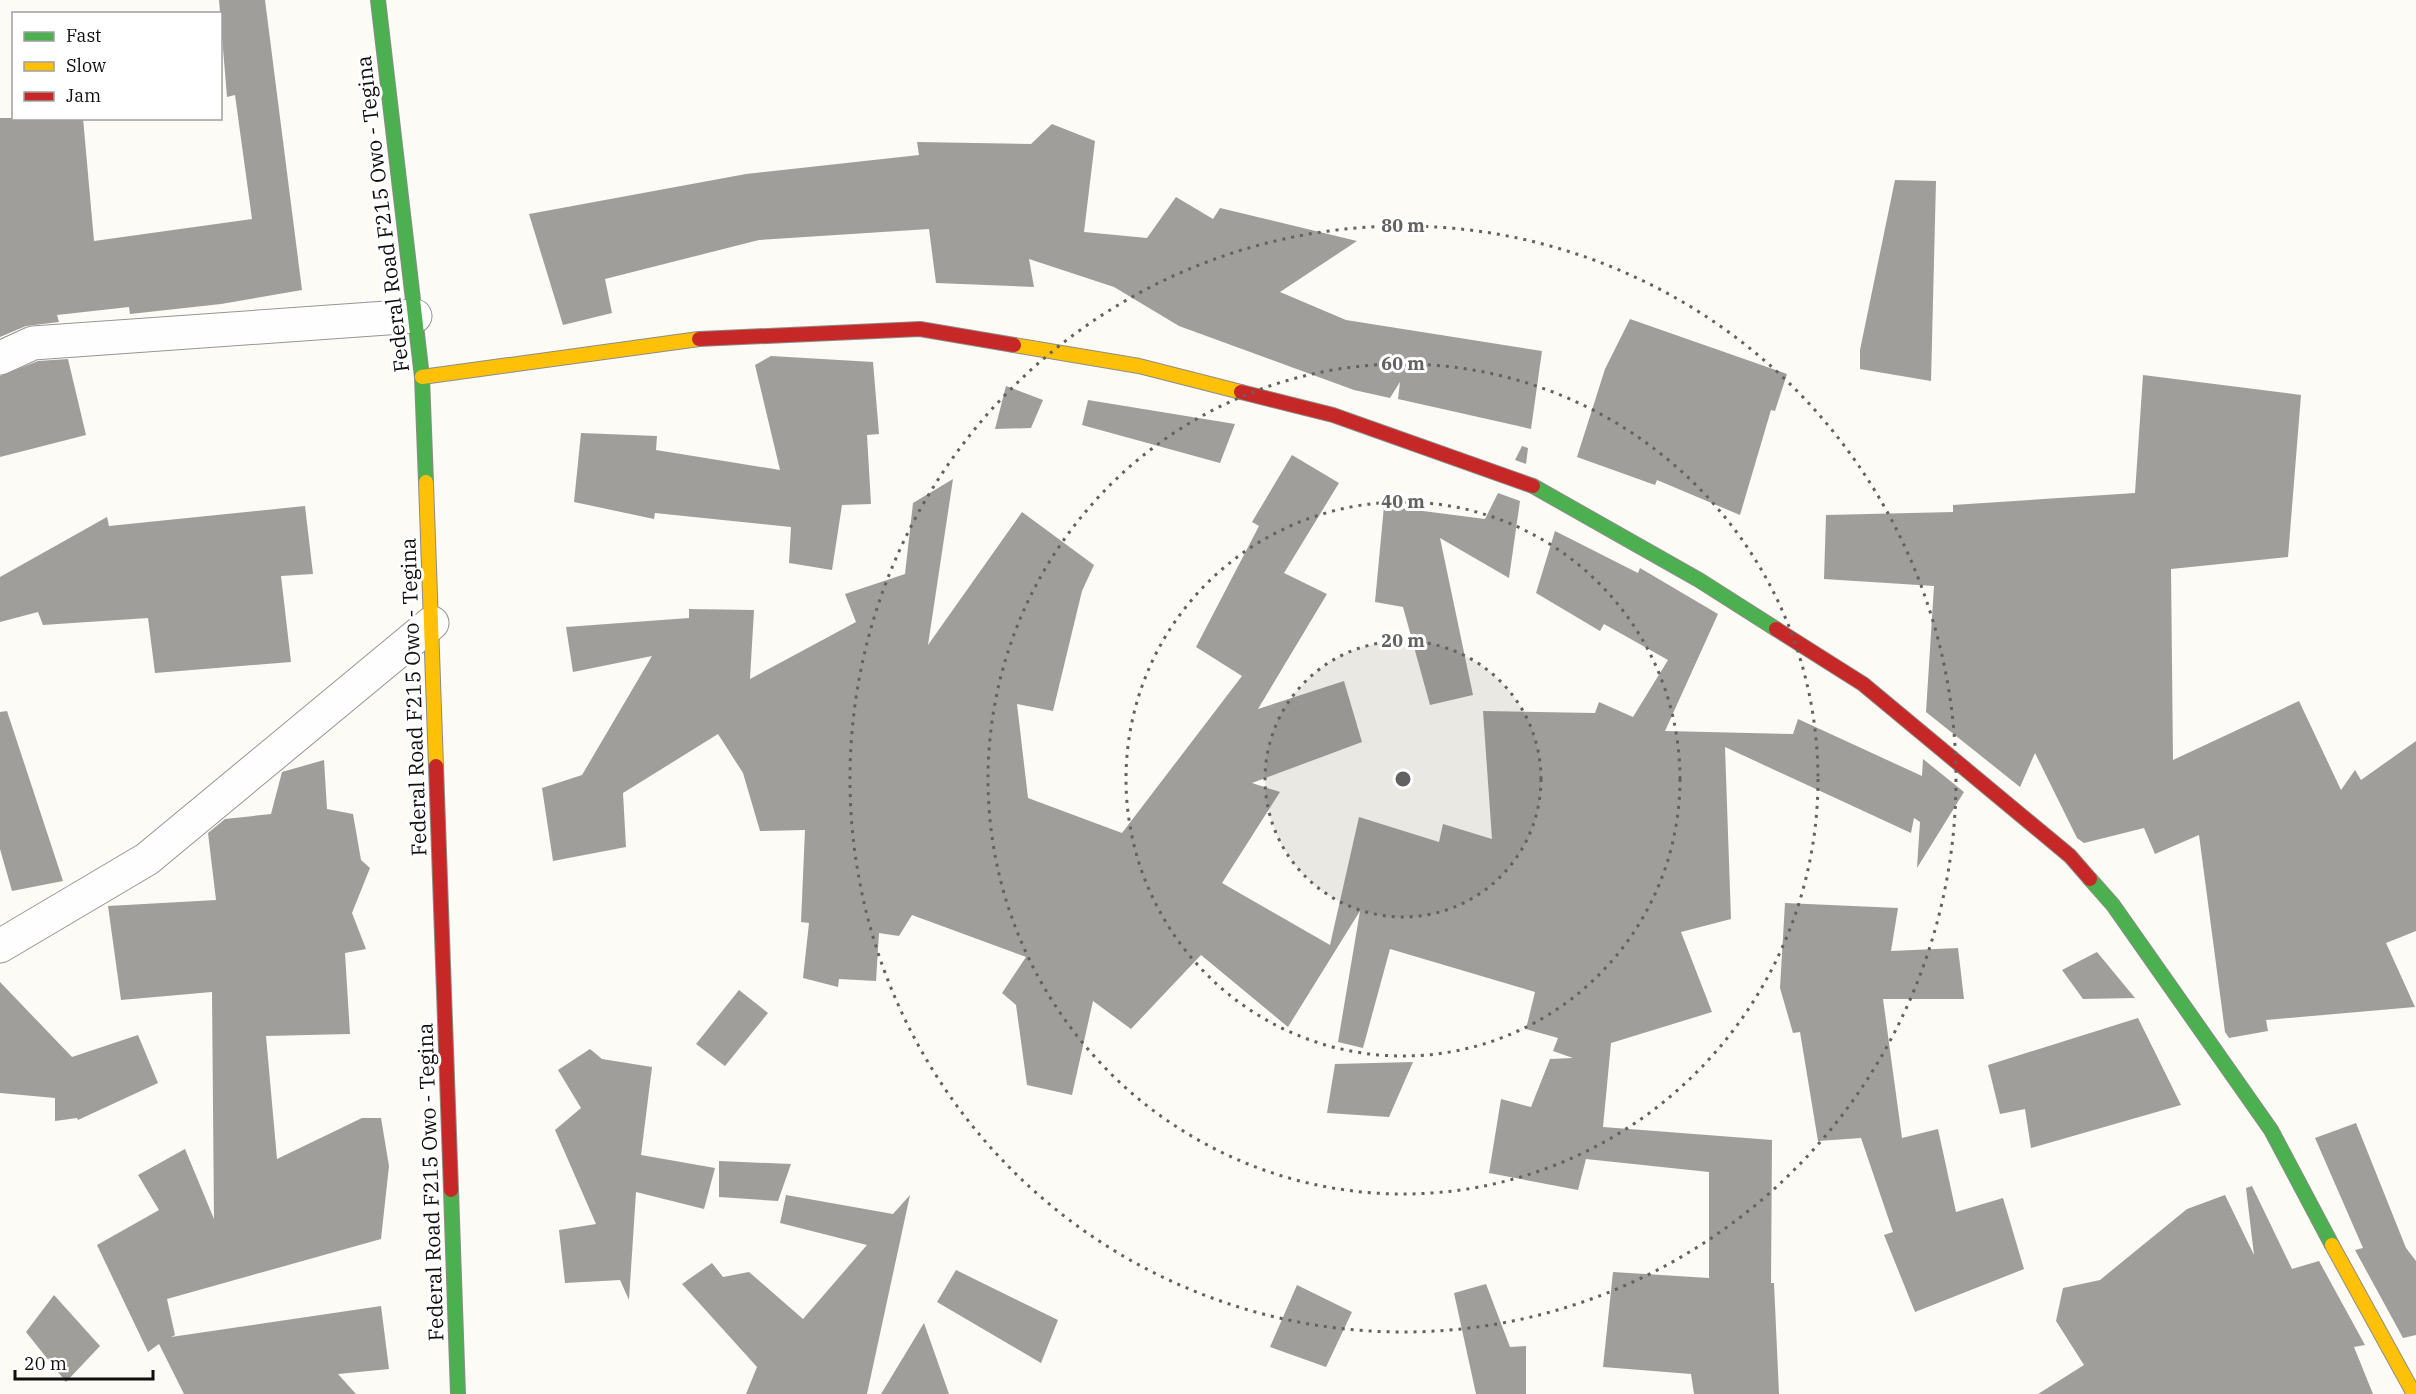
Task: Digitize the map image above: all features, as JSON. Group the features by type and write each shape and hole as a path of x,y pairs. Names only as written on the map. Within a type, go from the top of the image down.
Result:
{"street":[{"name":"Federal Road F215 Owo - Tegina","path":"378,0 422,377 458,1394"},
{"path":"0,358 33,343 415,316"},
{"path":"422,377 705,338 921,329 1139,366 1333,415 1536,487 1699,580 1863,684 2070,856 2113,905 2271,1130 2362,1303 2414,1394"},
{"path":"0,946 147,859 432,623"}],"building":[{"path":"219,0 265,0 302,290 221,304 130,314 129,307 57,315 59,322 26,326 0,337 0,118 83,120 94,241 252,219 235,95 227,97 222,12 220,12"},
{"path":"1052,124 1095,141 1084,232 1147,238 1176,197 1213,219 1220,208 1357,241 1280,292 1346,320 1542,351 1531,429 1398,399 1400,382 1390,398 1354,390 1179,326 1114,287 1029,259 1034,287 936,283 929,229 759,240 605,279 612,313 563,325 529,214 746,174 919,155 917,142 1031,144"},
{"path":"1895,180 1936,181 1931,381 1860,369 1860,350"},
{"path":"1630,319 1787,374 1775,411 1771,410 1740,515 1657,480 1655,485 1577,457 1605,369"},
{"path":"771,356 873,362 879,434 867,435 871,504 842,505 832,570 789,563 791,527 655,513 654,519 574,502 581,433 657,436 656,450 780,470 755,365"},
{"path":"68,359 86,435 0,457 0,376 38,361"},
{"path":"2143,375 2301,395 2288,557 2171,569 2173,760 2299,701 2341,790 2355,770 2361,780 2416,741 2416,931 2386,943 2415,1007 2266,1020 2268,1031 2229,1038 2225,1032 2199,835 2155,854 2144,828 2084,843 2077,838 2035,753 2020,787 1926,712 1934,586 1824,579 1826,515 1953,512 1953,505 2135,493"},
{"path":"1006,386 1043,400 1031,428 995,429"},
{"path":"1088,400 1235,424 1220,463 1082,425"},
{"path":"1522,446 1528,448 1526,464 1515,460"},
{"path":"1292,455 1339,483 1284,573 1327,594 1258,709 1344,681 1362,742 1252,783 1280,792 1222,883 1330,945 1359,817 1439,842 1443,824 1492,839 1483,711 1595,713 1599,702 1633,717 1668,660 1604,624 1600,631 1536,593 1555,531 1638,573 1640,568 1718,614 1665,731 1793,734 1798,719 1922,776 1923,759 1964,792 1917,868 1920,822 1914,818 1911,833 1725,747 1731,919 1681,932 1712,1012 1611,1043 1603,1127 1772,1140 1771,1283 1774,1283 1779,1394 1694,1394 1691,1374 1603,1367 1613,1272 1709,1278 1709,1172 1586,1159 1578,1190 1489,1173 1501,1099 1531,1107 1550,1059 1573,1058 1553,1051 1558,1038 1526,1029 1535,992 1390,949 1363,1048 1338,1042 1360,911 1288,1027 1201,955 1131,1029 1093,1001 1072,1095 1027,1085 1016,1005 1002,993 1026,957 912,915 899,936 879,933 876,981 839,979 838,987 803,978 809,923 801,922 805,830 760,831 743,773 718,734 623,793 626,847 553,861 542,788 582,775 652,656 573,672 566,627 689,618 689,609 754,610 750,679 856,622 845,594 905,574 913,503 953,479 928,645 1022,512 1094,565 1082,591 1053,711 1017,704 1028,798 1122,833 1242,676 1196,647 1259,526 1252,522"},
{"path":"1498,493 1520,501 1509,578 1440,538 1473,695 1430,705 1403,607 1375,602 1384,506 1485,519"},
{"path":"305,506 313,574 281,576 291,662 155,673 148,618 43,625 38,612 0,622 0,577 107,517 109,526"},
{"path":"7,711 63,881 12,891 0,849 0,712"},
{"path":"324,760 327,809 353,814 361,860 370,868 352,913 366,949 345,953 350,1034 266,1036 277,1159 362,1118 381,1118 389,1166 381,1239 167,1299 175,1335 171,1337 381,1306 389,1369 338,1374 356,1394 184,1394 159,1344 148,1352 97,1245 159,1210 138,1175 185,1149 214,1219 212,992 121,1000 108,906 216,900 208,833 225,819 271,814 282,772"},
{"path":"1785,903 1898,908 1891,951 1958,948 1964,999 1883,999 1902,1138 1938,1129 1956,1212 2003,1198 2024,1269 1915,1312 1884,1235 1893,1232 1861,1138 1818,1141 1800,1032 1793,1033 1780,988"},
{"path":"2097,952 2135,998 2083,999 2062,970"},
{"path":"0,982 72,1057 138,1035 158,1083 78,1120 77,1118 55,1121 55,1098 0,1093"},
{"path":"739,990 768,1013 725,1066 696,1044"},
{"path":"2138,1018 2181,1105 2031,1148 2025,1109 2000,1114 1988,1065"},
{"path":"590,1049 602,1059 652,1067 641,1155 715,1168 704,1209 636,1192 629,1300 620,1280 565,1283 559,1230 596,1224 555,1130 581,1108 558,1070"},
{"path":"1413,1062 1389,1117 1327,1113 1335,1064"},
{"path":"2356,1123 2406,1248 2416,1261 2416,1335 2403,1338 2355,1250 2363,1248 2315,1138"},
{"path":"719,1161 791,1164 778,1201 719,1197"},
{"path":"2252,1186 2292,1269 2319,1261 2365,1345 2354,1347 2373,1394 2038,1394 2084,1365 2056,1321 2063,1288 2100,1280 2187,1209 2225,1195 2254,1255 2246,1188"},
{"path":"786,1195 893,1214 910,1195 867,1394 746,1394 757,1367 682,1284 712,1263 723,1277 749,1272 803,1319 867,1245 780,1223"},
{"path":"956,1270 1058,1320 1041,1363 937,1302"},
{"path":"1486,1284 1510,1347 1526,1346 1526,1394 1476,1394 1454,1293"},
{"path":"1297,1285 1352,1312 1326,1367 1270,1347"},
{"path":"54,1295 100,1346 66,1382 26,1332"},
{"path":"924,1323 949,1394 881,1394"}],"traffic: fast":[{"path":"378,0 422,377 426,482"},
{"path":"1533,486 1699,580 1776,629"},
{"path":"2090,879 2113,905 2271,1130 2332,1245"},
{"path":"451,1190 458,1394"}],"traffic: slow":[{"path":"422,377 699,339"},
{"path":"1014,345 1139,366 1241,392"},
{"path":"426,482 436,766"},
{"path":"2332,1245 2414,1394"}],"traffic: jam":[{"path":"699,339 920,329 1014,345"},
{"path":"1241,392 1333,415 1533,486"},
{"path":"1776,629 1863,684 2070,856 2090,879"},
{"path":"436,766 451,1190"}]}
